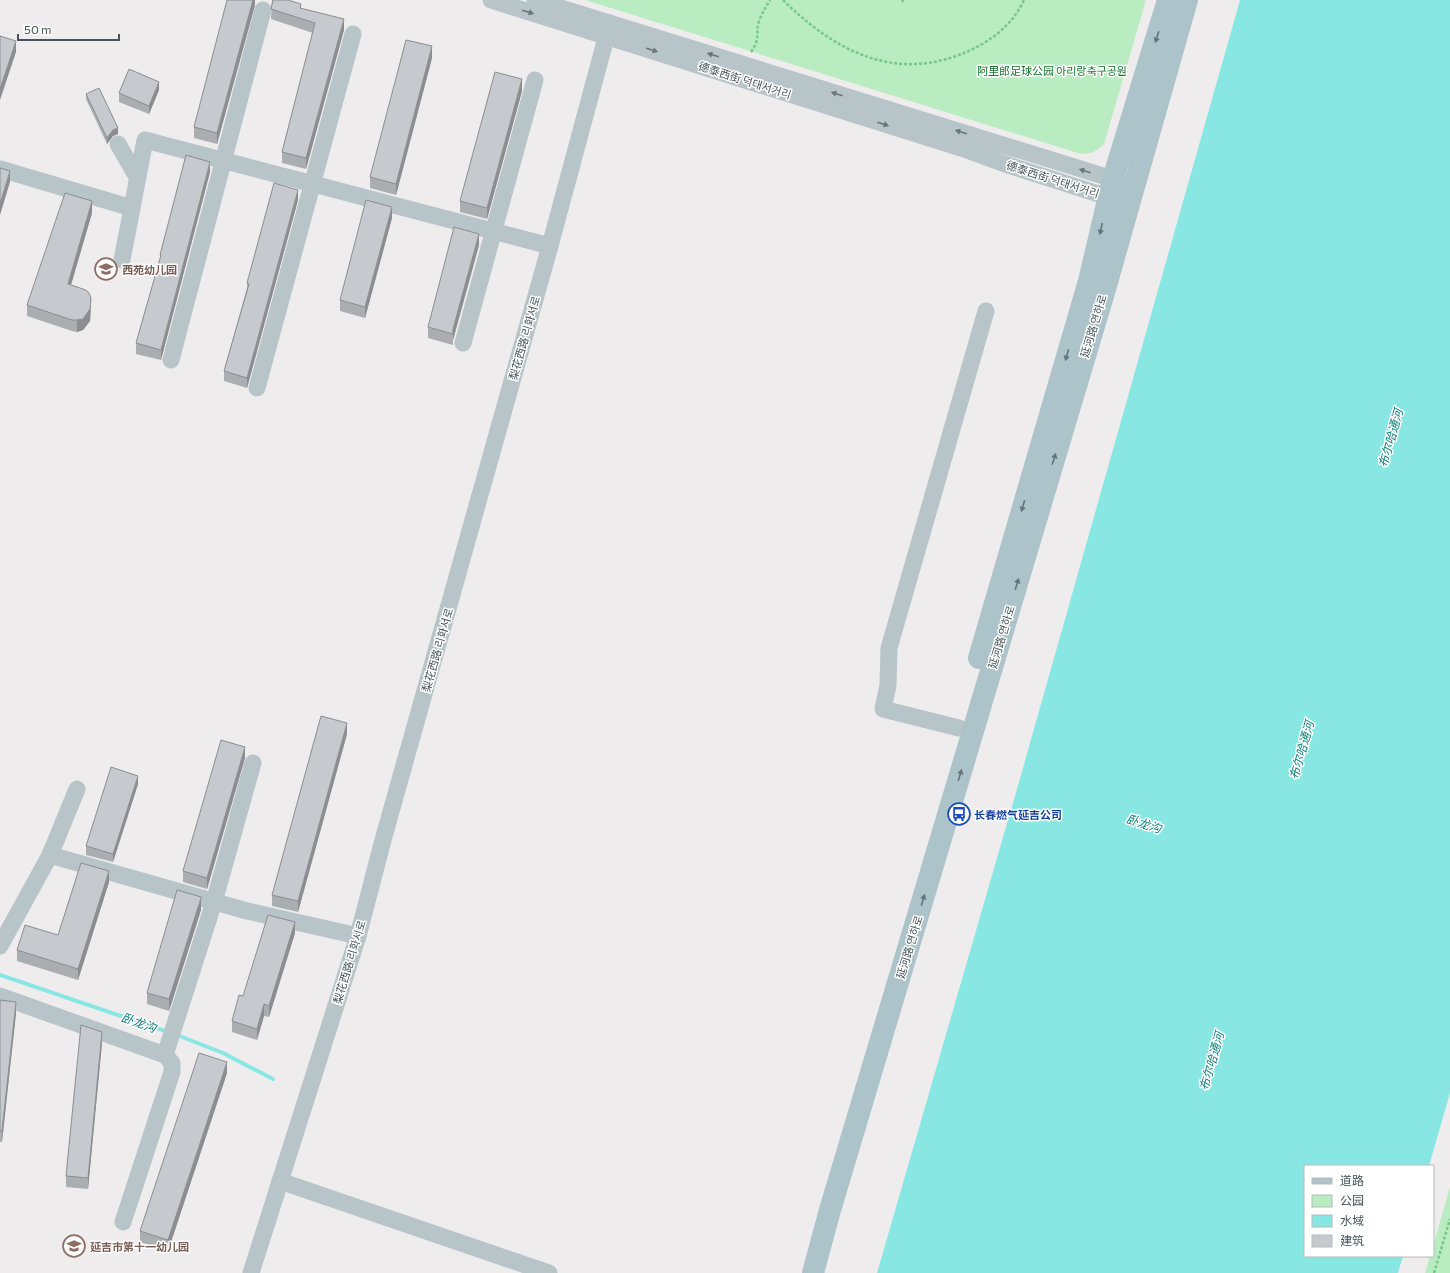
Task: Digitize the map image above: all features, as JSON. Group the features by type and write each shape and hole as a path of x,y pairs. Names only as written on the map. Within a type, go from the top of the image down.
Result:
{"main road":[{"name":"延河路 연하로","path":"798,1273 1089,281 1110,188 1168,0"},
{"name":"延河路 연하로","path":"813,1273 830,1210 1132,194 1187,0"}],"street":[{"name":"德泰西街 덕태서거리","path":"491,0 608,30 1132,194"},
{"name":"德泰西街 덕태서거리","path":"535,0 608,30"},
{"path":"171,360 263,10"},
{"name":"梨花西路 리화서로","path":"251,1273 358,936 550,246 608,30"},
{"path":"257,388 353,34"},
{"path":"463,343 535,80"},
{"path":"122,260 145,140 550,246"},
{"path":"118,144 137,177"},
{"path":"0,169 132,208"},
{"path":"958,728 883,709 888,685 889,648 986,311"},
{"path":"123,1222 172,1072 169,1042 214,902 253,763"},
{"path":"0,946 50,855 77,789"},
{"path":"50,855 247,911 358,936"},
{"path":"0,996 169,1042"},
{"path":"280,1181 549,1273"}],"path":[{"path":"749,55 756,45 758,39 757,29 759,21 770,0"},
{"path":"783,0 837,44 881,61 898,64 915,64 962,55 982,45 997,34 1013,19 1024,0"},
{"path":"1434,1273 1450,1219"}],"green space":[{"name":"阿里郎足球公园 아리랑축구공원","path":"585,0 1146,0 1104,144 1094,152 1081,154"},
{"path":"1450,1187 1450,1273 1425,1273 1430,1257 1434,1257 1434,1243"}],"water":[{"name":"布尔哈通河","path":"1240,0 1450,0 1450,1093 1429,1165 1304,1165 1304,1257 1403,1257 1398,1273 877,1273 1019,782"}],"building":[{"path":"227,0 253,0 217,133 194,127"},
{"path":"273,0 288,0 301,4 300,8 344,19 306,158 282,152 315,23 271,9"},
{"path":"0,36 16,41 0,89"},
{"path":"406,40 432,46 396,184 370,177"},
{"path":"129,69 159,82 149,106 119,93"},
{"path":"495,72 522,79 487,208 460,201"},
{"path":"99,88 118,128 113,130 107,138 86,94"},
{"path":"186,155 210,162 161,350 136,343 161,255"},
{"path":"0,168 10,171 0,204"},
{"path":"274,183 298,190 247,378 224,371 249,284 247,283"},
{"path":"65,193 92,201 68,284 86,290 91,298 90,309 83,319 77,320 72,320 27,305"},
{"path":"366,200 392,207 365,307 340,300"},
{"path":"454,227 479,234 453,329 453,334 428,327"},
{"path":"321,716 347,723 298,901 272,895"},
{"path":"221,740 245,747 207,878 183,871"},
{"path":"111,767 138,776 113,854 86,846"},
{"path":"81,863 109,871 78,969 17,950 25,925 58,935"},
{"path":"177,890 201,898 169,999 147,993"},
{"path":"268,915 295,922 269,1006 264,1004 257,1029 232,1021 239,995 243,996"},
{"path":"0,1000 16,1002 2,1131 0,1131"},
{"path":"81,1025 102,1032 88,1178 66,1176"},
{"path":"199,1053 227,1062 168,1240 140,1231"}],"waterway":[{"name":"卧龙沟","path":"0,975 168,1032"},
{"name":"卧龙沟","path":"177,1035 223,1053 273,1079"}],"place":[{"name":"西苑幼儿园","path":"106,269"},
{"name":"长春燃气延吉公司","path":"959,814"},
{"name":"延吉市第十一幼儿园","path":"74,1246"}]}
